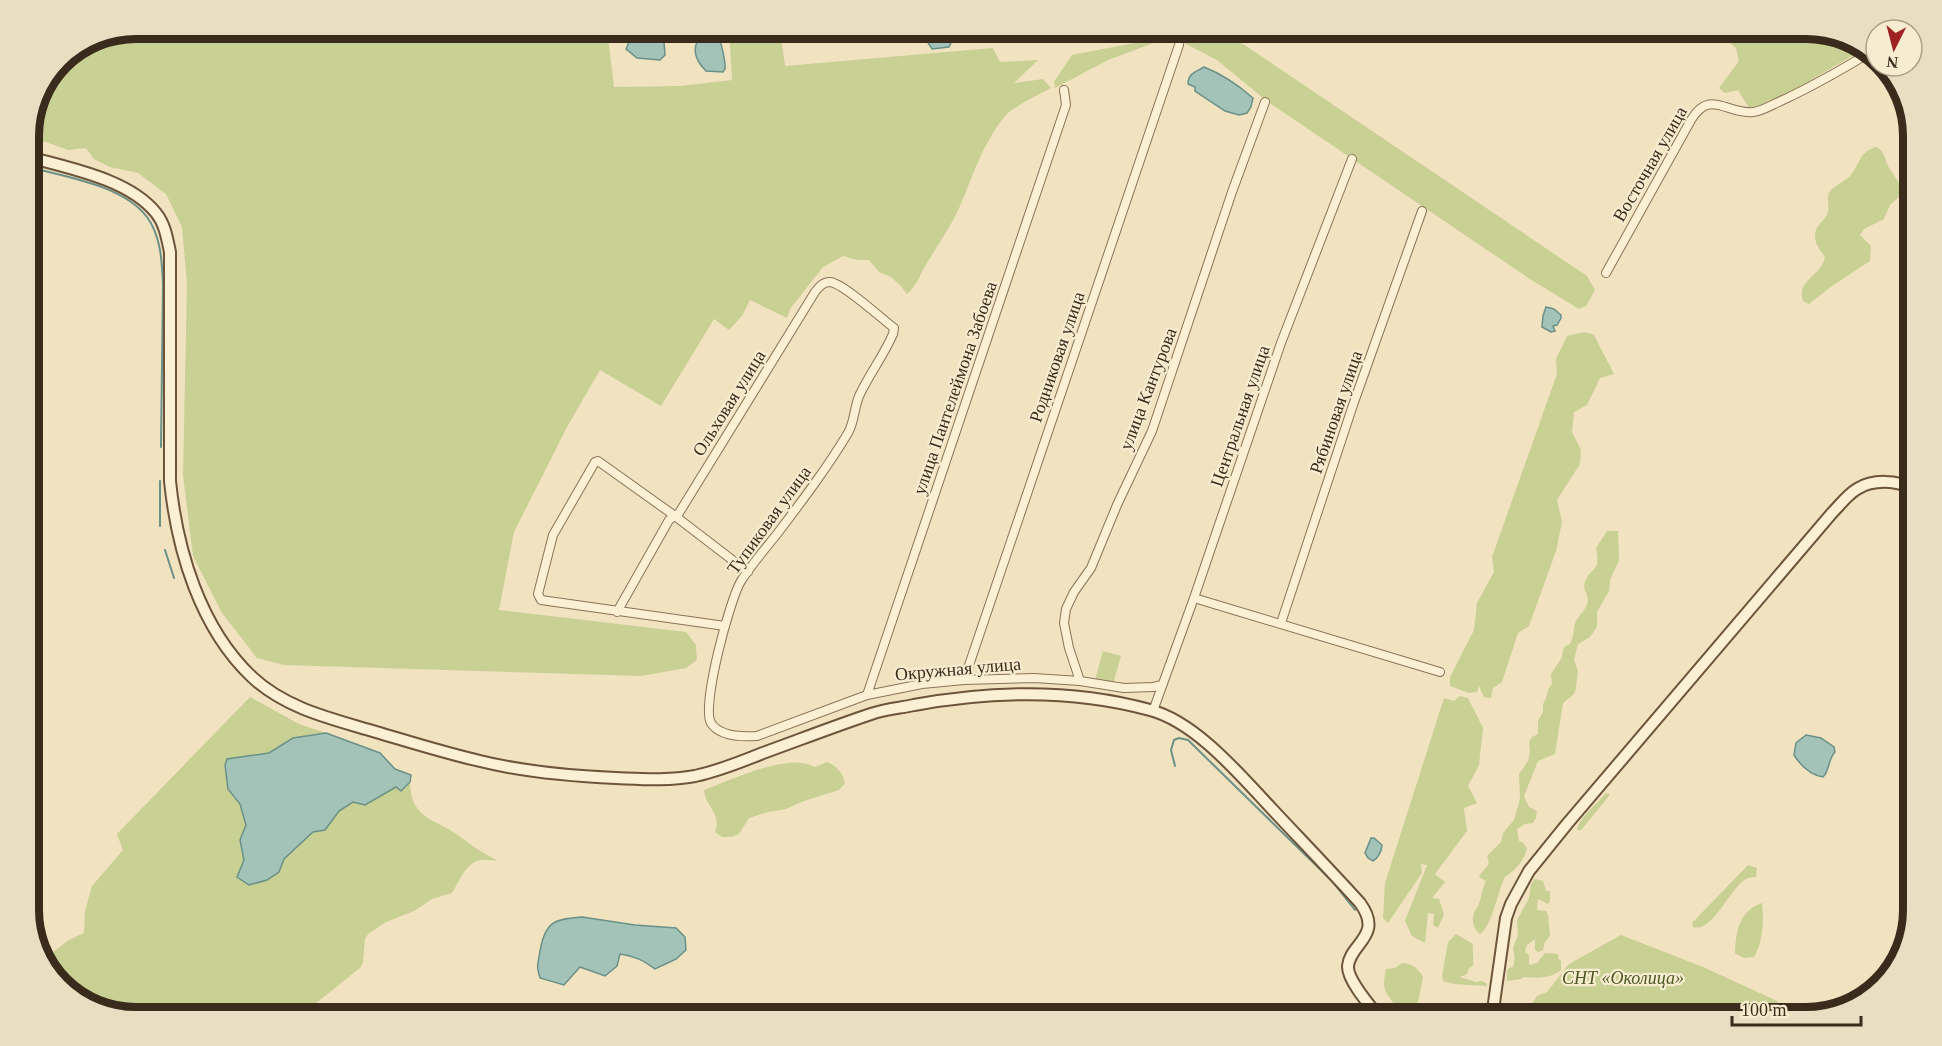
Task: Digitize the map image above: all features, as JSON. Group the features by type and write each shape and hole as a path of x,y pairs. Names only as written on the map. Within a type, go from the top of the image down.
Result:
{"street":[{"name":"Родниковая улица","path":"964,680 1179,45"},
{"name":"Восточная улица","path":"1606,273 1690,120 1701,108 1715,104 1740,111 1760,111 1816,84 1862,57"},
{"name":"улица Пантелеймона Забоева","path":"867,695 1066,105 1065,90"},
{"name":"улица Кантурова","path":"1080,681 1069,648 1064,623 1066,609 1074,592 1091,568 1117,505 1152,431 1232,192 1265,102"},
{"name":"Центральная улица","path":"1153,711 1281,343 1352,159"},
{"path":"39,160 95,175 121,186 156,213 166,231 170,252 170,481 174,515 182,551 205,610 223,641 253,678 274,695 325,717 478,761 547,773 662,780 694,776 722,769 876,712 970,696 1072,697 1153,711 1176,721 1226,761 1366,911 1367,933 1352,954 1348,966 1350,976 1372,1007"},
{"name":"Рябиновая улица","path":"1281,623 1353,405 1422,211"},
{"name":"Ольховая улица","path":"617,612 669,520 679,513 820,285 828,282 834,283 894,328"},
{"name":"Тупиковая улица","path":"728,734 710,722 708,714 713,677 732,600 747,572 815,483 849,430 859,396 890,343 894,328"},
{"path":"725,626 545,601 539,597 550,540 595,462 598,461 675,516 747,572"},
{"path":"1493,1007 1506,918 1529,871 1832,513 1853,492 1868,484 1881,482 1903,485"},
{"path":"1194,598 1440,672"},
{"name":"Окружная улица","path":"728,734 757,736 867,695 922,684 1034,678 1080,681 1124,688 1162,685"}],"green space":[{"path":"136,39 608,39 614,87 681,86 732,80 730,39 781,39 785,66 993,48 1000,62 1038,60 1014,83 1043,79 1051,88 1013,110 997,126 981,156 955,216 916,284 907,294 891,277 879,272 869,260 857,260 843,256 823,267 790,309 787,318 750,300 742,316 729,330 714,319 661,406 600,370 567,427 514,532 499,610 686,632 696,645 697,660 686,668 641,676 284,665 257,658 222,613 193,556 183,475 187,284 182,227 166,194 138,173 110,167 94,159 86,148 68,150 39,141 42,111 55,82 67,67 82,55 99,46"},
{"path":"1182,39 1227,39 1243,44 1587,276 1595,290 1586,306 1579,309 1533,281 1268,102 1217,60 1184,43"},
{"path":"1725,39 1819,40 1831,42 1857,53 1763,108 1749,108 1738,90 1725,93 1719,88 1739,61 1736,48"},
{"path":"1150,40 1156,42 1108,60 1055,88 1054,82 1072,55"},
{"path":"1877,147 1897,180 1901,195 1890,205 1884,219 1864,229 1860,235 1871,246 1870,261 1809,304 1803,301 1803,288 1823,264 1825,257 1815,236 1828,212 1829,192 1850,176 1867,151"},
{"path":"1585,332 1594,335 1614,374 1600,378 1587,405 1574,412 1572,432 1581,450 1580,464 1557,500 1562,522 1556,551 1529,626 1518,633 1502,682 1493,688 1491,698 1484,697 1479,686 1477,692 1469,693 1450,686 1450,677 1474,630 1477,603 1494,572 1492,557 1557,374 1556,359 1567,336"},
{"path":"1607,531 1618,531 1619,560 1610,580 1609,591 1597,612 1597,627 1590,637 1578,644 1574,660 1578,671 1576,688 1574,694 1563,703 1555,754 1538,761 1524,796 1529,807 1537,811 1533,823 1525,824 1517,829 1519,841 1527,848 1526,852 1519,864 1505,877 1488,924 1480,934 1473,922 1473,916 1486,881 1479,877 1488,866 1487,856 1501,842 1503,833 1514,820 1520,799 1519,774 1528,759 1529,742 1538,734 1538,721 1552,684 1551,674 1561,659 1564,647 1570,644 1576,621 1585,609 1588,598 1584,585 1596,566 1596,548"},
{"path":"1103,651 1121,656 1113,684 1095,680"},
{"path":"1460,696 1468,698 1483,728 1479,765 1468,786 1477,803 1464,808 1467,831 1435,874 1445,882 1432,898 1439,899 1444,914 1438,928 1433,925 1434,914 1428,913 1425,943 1412,936 1405,921 1427,865 1421,864 1422,873 1388,923 1383,918 1385,883 1444,698 1454,701"},
{"path":"250,697 299,724 326,733 293,738 269,753 227,759 228,789 240,804 246,825 240,840 244,860 237,877 249,885 279,872 284,859 314,831 325,830 339,811 353,802 366,805 396,787 402,791 410,782 413,800 421,813 497,860 476,861 467,868 452,893 432,899 414,911 386,922 368,934 365,939 361,967 311,1007 136,1007 111,1004 82,991 63,974 50,955 69,940 84,933 85,911 92,886 123,850 117,834"},
{"path":"827,762 839,770 845,783 839,790 786,809 749,818 739,834 731,837 722,837 715,832 717,820 704,790 744,774 775,765 803,763 815,767"},
{"path":"1609,793 1609,796 1581,830 1577,830 1585,816 1605,794"},
{"path":"1748,865 1757,868 1756,877 1746,879 1738,886 1707,924 1693,927 1692,923"},
{"path":"1535,879 1543,881 1546,891 1550,891 1548,904 1538,899 1537,910 1546,911 1548,915 1550,936 1543,950 1538,952 1535,950 1535,939 1527,945 1525,952 1529,955 1529,965 1537,963 1545,953 1558,954 1561,970 1539,978 1524,977 1507,981 1507,971 1513,967 1515,958 1513,948 1518,935 1517,920 1529,898 1531,884"},
{"path":"1762,903 1763,923 1759,945 1754,957 1744,958 1735,953 1740,923 1748,911"},
{"path":"1456,934 1473,944 1473,966 1469,968 1467,974 1460,977 1476,982 1482,981 1487,986 1443,981 1448,942"},
{"name":"СНТ «Околица»","path":"1621,935 1703,967 1777,1001 1781,1007 1530,1007 1537,996 1547,992 1569,964"},
{"path":"1402,963 1409,964 1415,967 1423,977 1417,1007 1396,1007 1387,994 1384,983 1386,969 1395,968"},
{"path":"1793,1003 1803,1007 1787,1007 1787,1005"}],"water":[{"path":"659,39 664,42 665,55 660,60 637,58 626,49 630,40"},
{"path":"927,39 952,39 949,47 932,49"},
{"path":"714,40 721,43 725,64 723,72 706,71 698,61 696,54 697,42"},
{"path":"1204,67 1230,80 1253,98 1247,113 1239,115 1225,111 1188,84 1191,75"},
{"path":"1546,307 1554,309 1561,315 1557,325 1553,326 1555,331 1551,332 1542,327"},
{"path":"326,733 380,753 395,769 411,775 410,782 401,791 396,787 365,805 353,802 339,811 325,830 313,832 284,859 279,872 267,880 249,885 237,877 244,860 240,840 246,825 240,804 228,789 225,765 227,759 269,753 293,738"},
{"path":"1806,735 1821,738 1834,747 1835,752 1823,777 1807,769 1794,755 1796,743"},
{"path":"1371,838 1382,845 1377,858 1373,861 1365,853"},
{"path":"582,917 676,928 685,937 686,950 676,959 655,969 638,959 620,954 617,966 605,976 580,967 564,985 540,978 538,962 542,941 548,928 564,919"}],"waterway":[{"path":"39,170 92,184 124,197 137,206 152,224 160,249 163,284 161,447"},
{"path":"160,481 160,526"},
{"path":"165,550 174,578"},
{"path":"1175,766 1171,750 1174,740 1179,738 1188,740 1332,881 1355,910"}]}
